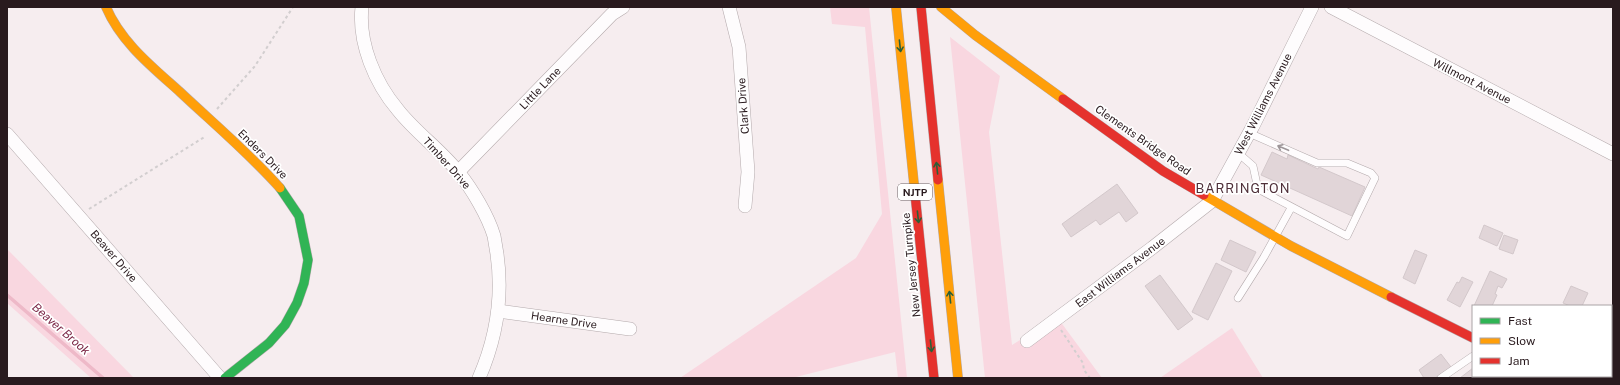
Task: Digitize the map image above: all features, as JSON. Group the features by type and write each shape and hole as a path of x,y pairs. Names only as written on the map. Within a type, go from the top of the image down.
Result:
{"main road":[{"name":"Enders Drive","path":"106,7 112,21 125,40 263,169 284,192 299,216 308,260 304,283 297,303 285,325 269,343 225,378"},
{"name":"New Jersey Turnpike","path":"896,7 934,378"},
{"name":"NJTP","path":"921,7 958,378"},
{"name":"Clements Bridge Road","path":"941,7 975,35 1163,171 1212,201 1275,236 1472,337"}],"street":[{"name":"Timber Drive","path":"362,7 362,34 369,60 376,78 397,110 458,172 475,195 494,236 499,272 498,311 487,361 479,378"},
{"name":"Little Lane","path":"458,172 612,14 623,7"},
{"name":"Clark Drive","path":"729,7 739,48 748,172 745,206"},
{"name":"West Williams Avenue","path":"1212,201 1250,133 1312,7"},
{"name":"Willmont Avenue","path":"1331,7 1613,154"},
{"name":"Beaver Drive","path":"7,134 220,378"},
{"name":"East Williams Avenue","path":"1027,341 1152,248 1212,201"},
{"name":"Hearne Drive","path":"498,311 630,329"}],"lane":[{"path":"1238,153 1253,166 1258,189 1291,208 1347,236 1375,178 1371,173 1347,163 1317,163 1250,133"},
{"path":"1238,298 1264,257 1291,208"},
{"path":"1442,378 1472,357"}],"path":[{"path":"208,119 255,66 293,7"},
{"path":"78,216 218,128"},
{"path":"1060,328 1083,363 1084,370 1090,378"}],"shaded area":[{"path":"830,7 869,7 907,378 898,378 895,352 792,378 680,378 856,258 882,214 865,27 832,24"},
{"path":"950,37 1000,76 989,132 1012,345 1057,317 1102,378 985,378"},
{"path":"7,249 134,378 91,378 7,303"},
{"path":"1232,328 1263,378 1160,378"}],"building":[{"path":"1272,152 1287,159 1288,155 1318,169 1319,167 1365,187 1352,216 1261,175"},
{"path":"1117,184 1138,213 1126,222 1119,212 1100,225 1096,220 1071,237 1062,224"},
{"path":"1484,225 1503,233 1497,246 1479,238"},
{"path":"1504,235 1518,240 1513,254 1499,249"},
{"path":"1230,240 1256,252 1246,272 1221,260"},
{"path":"1415,250 1427,255 1415,284 1403,278"},
{"path":"1216,263 1232,271 1208,320 1192,312"},
{"path":"1490,271 1507,279 1502,288 1498,286 1495,294 1497,295 1492,305 1474,305"},
{"path":"1160,275 1193,319 1178,330 1145,286"},
{"path":"1462,277 1473,282 1460,307 1447,300 1457,282 1459,283"},
{"path":"1571,286 1588,293 1582,305 1568,305 1563,303"},
{"path":"1441,354 1451,367 1435,378 1424,378 1419,370"},
{"path":"1472,369 1472,377 1488,378 1460,378"}],"waterway":[{"name":"Beaver Brook","path":"7,295 103,378"}],"traffic: fast":[{"path":"225,378 269,343 285,325 297,303 304,283 308,260 299,216 280,188"}],"traffic: slow":[{"path":"106,7 112,20 138,53 243,150 280,188"},
{"path":"896,7 915,194"},
{"path":"941,7 975,35 1063,99"},
{"path":"938,180 958,378"},
{"path":"1204,195 1291,246 1391,297"}],"traffic: jam":[{"path":"921,7 938,180"},
{"path":"1063,99 1163,171 1204,195"},
{"path":"915,194 934,378"},
{"path":"1391,297 1472,338"}],"district":[{"name":"BARRINGTON","path":"1243,188"}]}
